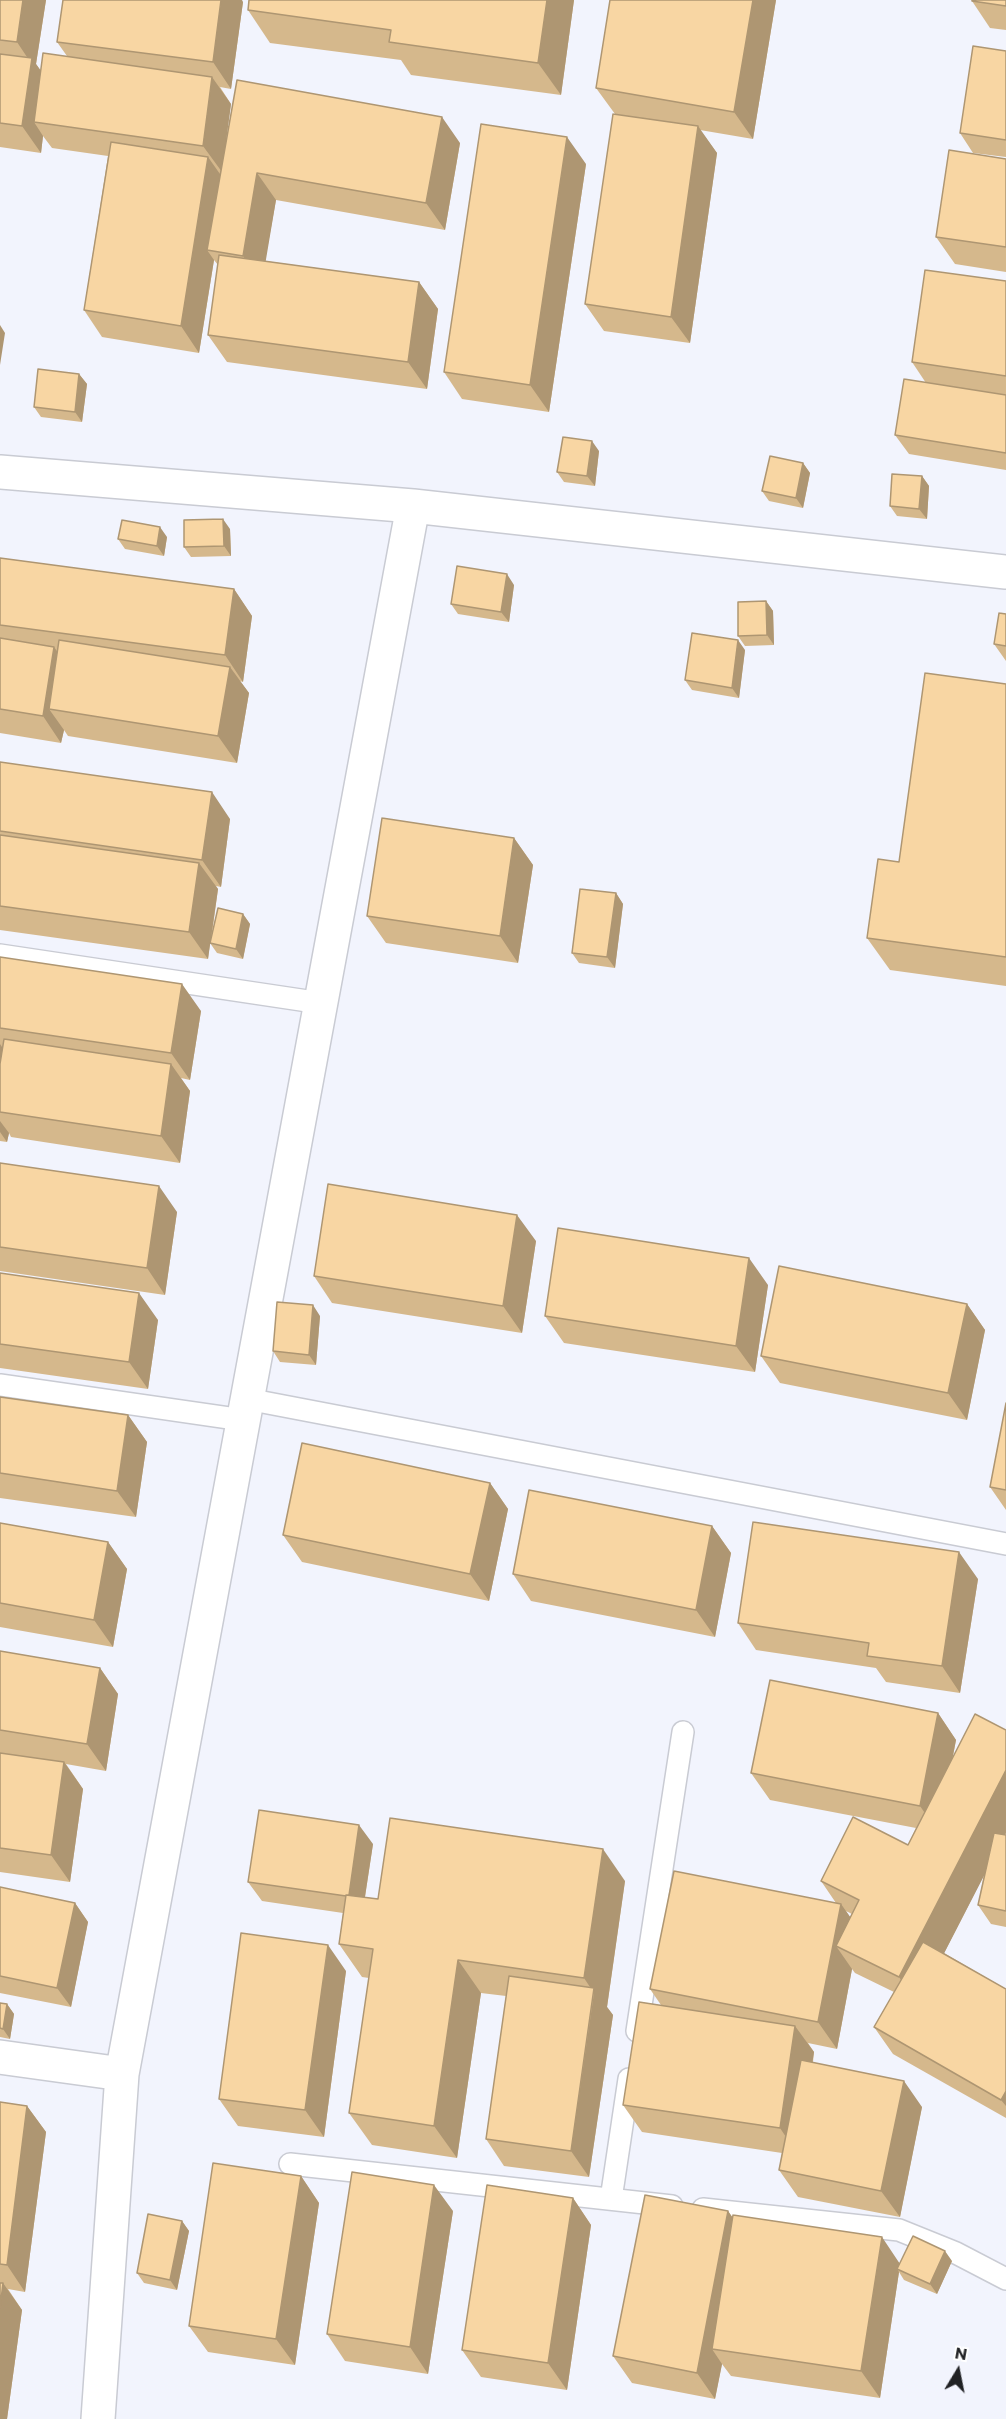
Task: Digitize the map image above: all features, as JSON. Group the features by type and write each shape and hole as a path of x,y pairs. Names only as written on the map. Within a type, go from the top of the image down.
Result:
{"street":[{"path":"0,472 413,506 1006,572"},
{"path":"98,2419 122,2074 413,506"},
{"path":"0,2057 122,2074"}],"lane":[{"path":"0,955 321,1004"},
{"path":"0,1385 245,1410 1006,1544"},
{"path":"611,2199 682,1732"},
{"path":"290,2164 899,2230 956,2253 1006,2279"}],"building":[{"path":"0,0 23,0 17,42 0,40"},
{"path":"63,0 221,0 213,62 57,42"},
{"path":"249,0 547,0 538,63 389,42 391,30 248,10"},
{"path":"610,0 753,0 734,112 596,88"},
{"path":"1006,0 1006,6 972,1"},
{"path":"973,46 1006,51 1006,140 960,133"},
{"path":"43,53 212,77 203,146 34,122"},
{"path":"0,54 32,58 22,126 0,123"},
{"path":"237,80 442,117 426,203 257,173 243,256 207,250"},
{"path":"613,114 698,126 671,317 585,304"},
{"path":"481,124 567,137 530,385 444,372"},
{"path":"111,142 208,157 181,326 84,310"},
{"path":"949,150 1006,159 1006,247 936,237"},
{"path":"219,255 419,282 408,362 208,335"},
{"path":"925,270 1006,281 1006,376 912,362"},
{"path":"38,369 79,374 75,412 34,407"},
{"path":"904,379 1006,395 1006,453 895,435"},
{"path":"563,437 592,441 587,476 557,472"},
{"path":"770,456 803,463 796,498 762,491"},
{"path":"892,474 922,476 919,509 890,506"},
{"path":"223,519 224,546 184,547 184,520"},
{"path":"122,520 160,527 157,546 118,539"},
{"path":"0,558 234,589 225,655 0,625"},
{"path":"457,566 507,574 501,612 451,604"},
{"path":"766,601 767,635 738,636 738,602"},
{"path":"999,613 1006,614 1006,646 994,644"},
{"path":"692,633 738,640 732,688 685,680"},
{"path":"0,638 54,647 43,716 0,709"},
{"path":"59,640 230,667 218,736 49,709"},
{"path":"925,673 1006,684 1006,957 867,938 878,859 899,862"},
{"path":"0,762 212,792 202,860 0,831"},
{"path":"382,818 514,838 500,936 367,916"},
{"path":"0,835 199,863 189,932 0,906"},
{"path":"580,889 616,893 607,957 572,953"},
{"path":"218,908 243,914 236,949 210,943"},
{"path":"0,957 182,984 171,1053 0,1028"},
{"path":"4,1039 171,1064 161,1136 0,1112 0,1064"},
{"path":"0,1163 159,1186 147,1268 0,1247"},
{"path":"328,1184 517,1215 503,1306 314,1276"},
{"path":"558,1228 749,1258 736,1346 545,1316"},
{"path":"779,1266 967,1304 948,1393 761,1356"},
{"path":"0,1273 139,1293 129,1362 0,1344"},
{"path":"277,1302 313,1305 309,1355 273,1351"},
{"path":"0,1397 128,1415 117,1491 0,1473"},
{"path":"1006,1403 1006,1490 990,1487"},
{"path":"302,1443 490,1483 470,1574 283,1535"},
{"path":"529,1490 712,1526 696,1610 513,1574"},
{"path":"753,1522 959,1552 942,1666 867,1656 869,1643 738,1623"},
{"path":"0,1523 108,1542 94,1620 0,1603"},
{"path":"0,1651 100,1668 87,1744 0,1730"},
{"path":"770,1680 938,1713 920,1806 751,1773"},
{"path":"975,1714 1006,1730 1006,1770 899,1977 836,1946 859,1900 821,1881 853,1817 908,1845"},
{"path":"0,1753 64,1762 51,1855 0,1848"},
{"path":"259,1810 359,1825 349,1895 248,1882"},
{"path":"390,1818 603,1849 584,1978 458,1960 434,2126 349,2113 373,1949 339,1944 346,1895 378,1899"},
{"path":"994,1833 1006,1835 1006,1911 978,1905"},
{"path":"674,1871 841,1904 818,2022 650,1989"},
{"path":"0,1887 75,1903 57,1988 0,1976"},
{"path":"241,1933 328,1945 305,2110 219,2099"},
{"path":"923,1942 1006,1989 1006,2091 1001,2100 874,2027"},
{"path":"509,1976 594,1988 571,2151 486,2139"},
{"path":"639,2002 795,2026 780,2128 623,2105"},
{"path":"0,2003 7,2004 3,2029 0,2028"},
{"path":"801,2060 904,2081 881,2191 779,2170"},
{"path":"0,2102 27,2106 7,2265 0,2264"},
{"path":"213,2163 301,2176 276,2339 189,2326"},
{"path":"352,2172 434,2185 410,2347 327,2334"},
{"path":"487,2185 573,2198 548,2363 462,2350"},
{"path":"645,2195 728,2211 697,2373 613,2356"},
{"path":"148,2214 182,2221 170,2280 137,2273"},
{"path":"733,2215 882,2237 861,2371 712,2349"},
{"path":"913,2236 945,2251 930,2284 897,2269"},
{"path":"0,2283 3,2283 0,2308"}]}
